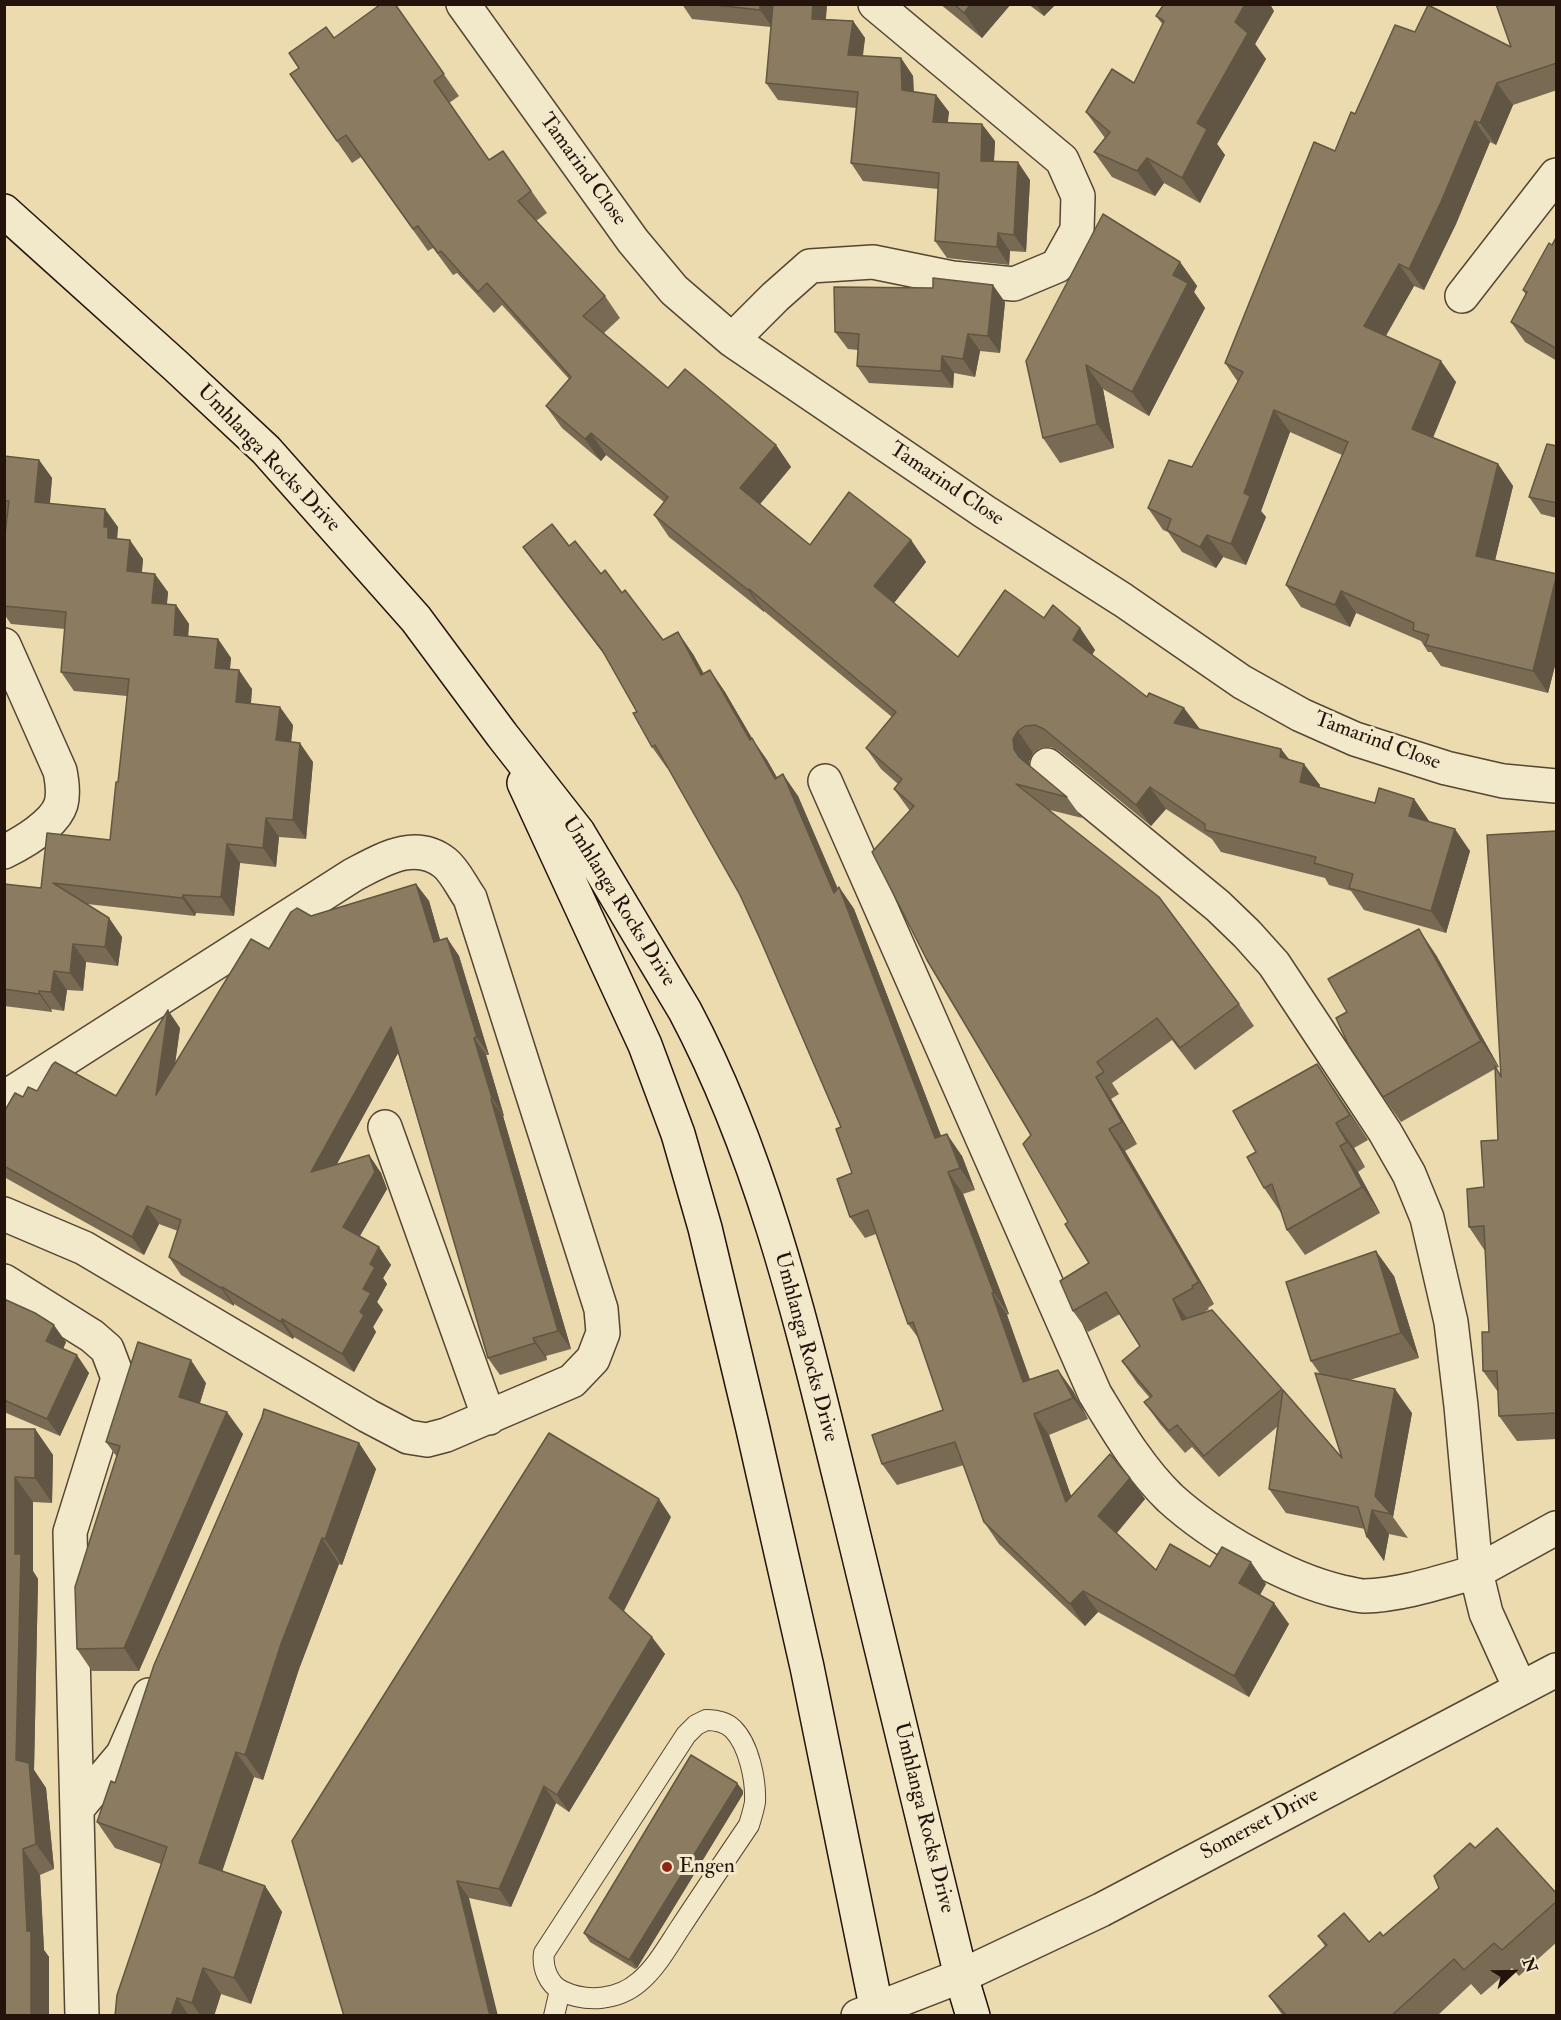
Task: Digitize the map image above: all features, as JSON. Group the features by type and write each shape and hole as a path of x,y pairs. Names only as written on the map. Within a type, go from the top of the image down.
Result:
{"street":[{"name":"Tamarind Close","path":"463,4 633,241 675,290 732,340 985,512 1123,600 1242,682 1301,715 1355,739 1446,768 1503,781 1557,786"},
{"path":"732,340 775,297 810,267 873,262 952,278 1014,284 1057,266 1077,230 1078,196 1062,160 875,4"},
{"path":"1462,296 1557,175"},
{"name":"Umhlanga Rocks Drive","path":"4,211 266,450 416,619 578,832 685,1011 699,1038 751,1160 798,1310 961,1976 973,2016"},
{"path":"4,645 60,771 63,790 61,805 47,825 4,852"},
{"name":"Umhlanga Rocks Drive","path":"502,735 645,1045 678,1134 705,1228 758,1448 807,1667 871,2014"},
{"path":"1047,765 1218,906 1274,964 1385,1132 1409,1174 1426,1218 1450,1322 1461,1406 1476,1572 1486,1613 1520,1688"},
{"path":"825,781 1095,1394 1141,1465 1170,1498 1204,1525 1240,1548 1294,1576 1329,1589 1362,1596 1436,1583 1476,1572 1557,1528"},
{"path":"4,1098 353,875 400,854 424,852 446,864 470,898 601,1309 603,1333 593,1359 572,1381 446,1436 426,1440 408,1437 368,1416 84,1248 4,1214"},
{"path":"385,1127 489,1418"},
{"path":"4,1281 92,1336 106,1349 118,1377 70,1532 82,2016"},
{"path":"77,1809 123,1754 160,1669"},
{"name":"Somerset Drive","path":"871,2014 961,1976 1101,1910 1557,1670"}],"lane":[{"path":"554,2016 560,1990 543,1967 544,1953 686,1735 696,1725 706,1720 717,1720 732,1728 743,1744 753,1778 755,1802 749,1825 658,1960 640,1982 627,1990 606,1997 585,1999 560,1990"}],"building":[{"path":"381,4 395,4 444,74 434,81 489,160 503,151 531,191 518,201 605,296 583,316 668,388 685,369 776,445 740,488 810,545 849,492 911,540 874,586 958,657 1005,590 1044,618 1053,605 1080,628 1073,640 1147,697 1149,693 1184,708 1174,723 1281,749 1280,757 1304,764 1300,782 1375,803 1379,788 1414,799 1409,816 1455,829 1431,911 1349,888 1353,874 1314,863 1316,857 1205,830 1205,824 1150,787 1136,805 1044,729 1035,725 1025,726 1013,739 1014,749 1019,757 1067,797 1016,784 1159,897 1239,1004 1180,1048 1157,1018 1097,1062 1104,1072 1096,1077 1122,1122 1109,1129 1199,1282 1173,1299 1182,1320 1212,1310 1282,1389 1204,1456 1177,1425 1169,1431 1144,1402 1152,1396 1122,1361 1140,1346 1106,1292 1073,1311 1060,1281 1089,1263 1065,1224 1068,1222 1023,1144 1031,1135 927,960 872,852 914,806 894,789 902,779 866,748 896,712 749,589 654,515 668,497 591,433 585,439 546,406 571,377 487,283 478,292 441,251 438,253 418,226 413,229 346,135 337,141 290,74 299,68 289,53 326,27 334,38"},
{"path":"707,4 760,4 760,10"},
{"path":"773,4 813,4 812,19 853,21 848,55 901,58 902,90 936,95 933,122 982,124 981,161 1018,162 1014,235 998,233 997,247 935,241 939,173 851,163 858,92 766,83"},
{"path":"954,4 971,4 964,13"},
{"path":"1164,4 1245,4 1235,22 1248,33 1197,123 1207,129 1182,178 1147,158 1137,171 1094,152 1110,132 1086,112 1112,69 1134,83 1164,21 1156,16"},
{"path":"1496,4 1557,4 1557,63 1497,83 1480,123 1475,121 1441,202 1409,269 1399,264 1364,326 1441,361 1412,429 1498,464 1476,556 1557,574 1533,671 1425,645 1429,635 1413,630 1414,623 1341,591 1335,605 1286,585 1348,442 1274,410 1244,493 1250,496 1231,544 1207,535 1200,547 1167,530 1171,519 1148,508 1169,460 1192,467 1243,372 1225,363 1314,142 1335,151 1351,112 1355,114 1395,25 1415,32 1428,5 1511,47"},
{"path":"1103,214 1180,262 1173,275 1188,283 1132,392 1086,365 1097,424 1043,438 1026,361"},
{"path":"1557,236 1557,349 1511,322 1527,292 1523,290 1549,243 1552,245"},
{"path":"933,278 993,285 988,336 968,334 963,359 942,356 941,371 857,366 859,334 835,332 834,287 933,288"},
{"path":"1547,444 1557,446 1557,503 1529,497"},
{"path":"4,456 39,460 35,502 105,509 104,527 108,527 108,538 130,540 127,571 155,574 152,603 176,605 174,635 218,639 215,668 239,670 236,702 280,707 276,740 300,743 293,820 266,818 263,848 227,844 221,897 183,895 182,898 53,883 109,918 105,947 73,944 70,973 54,971 51,992 39,991 39,994 4,989 4,884 41,888 47,833 110,840 129,679 61,672 66,612 4,606 4,543 9,501 4,501"},
{"path":"552,524 569,546 575,541 601,574 605,570 622,593 625,590 663,640 678,632 701,675 710,670 775,779 783,774 834,893 839,887 935,1138 947,1134 960,1168 948,1172 994,1293 992,1293 1023,1382 1058,1370 1073,1398 1034,1414 1066,1502 1110,1454 1130,1478 1098,1516 1156,1570 1170,1544 1210,1567 1222,1547 1251,1562 1239,1583 1274,1603 1234,1676 1083,1591 1070,1604 984,1522 955,1442 882,1464 872,1435 943,1410 913,1322 908,1324 868,1210 850,1217 837,1179 852,1173 836,1129 841,1127 740,895 655,745 652,747 633,713 637,712 602,650 523,547"},
{"path":"1557,831 1557,1413 1499,1416 1497,1371 1483,1371 1482,1332 1489,1332 1484,1226 1469,1227 1467,1189 1484,1187 1481,1141 1498,1140 1495,1066 1501,1077 1487,835"},
{"path":"416,884 434,942 447,938 477,1037 474,1038 558,1331 533,1338 535,1343 488,1358 391,1027 311,1172 369,1155 375,1172 343,1227 379,1247 370,1264 375,1267 363,1289 371,1293 360,1312 364,1315 342,1354 282,1319 281,1322 169,1257 181,1220 147,1206 132,1237 4,1166 4,1112 15,1093 23,1097 28,1087 37,1091 55,1062 116,1096 168,1010 156,1095 251,939 269,949 291,912 297,908 311,916"},
{"path":"1419,929 1481,1041 1383,1097 1349,1046 1336,1018 1347,1012 1328,979"},
{"path":"1317,1064 1350,1115 1336,1123 1347,1142 1340,1146 1362,1187 1287,1230 1272,1184 1264,1188 1247,1157 1256,1152 1233,1111"},
{"path":"1376,1251 1401,1333 1311,1361 1286,1282"},
{"path":"4,1299 35,1313 54,1325 46,1341 77,1355 47,1419 4,1400"},
{"path":"138,1342 191,1360 179,1397 227,1412 124,1648 77,1649 75,1587 120,1446 106,1442"},
{"path":"1315,1373 1395,1389 1375,1496 1391,1514 1372,1510 1367,1537 1358,1507 1269,1489 1283,1390 1342,1458"},
{"path":"264,1409 359,1443 325,1539 322,1538 281,1644 245,1755 236,1752 199,1863 265,1886 234,1978 203,1968 192,2003 177,1998 171,2016 115,2016 117,1995 167,1847 97,1822 111,1781 115,1783 154,1665"},
{"path":"4,1429 35,1429 35,1478 15,1477 15,1554 21,1554 16,1760 29,1763 36,1844 23,1849 27,1931 31,1931 31,2016 4,2016"},
{"path":"549,1433 659,1499 609,1598 652,1637 557,1795 544,1786 499,1889 457,1881 490,2016 344,2016 292,1841"},
{"name":"Engen","path":"691,1755 737,1785 629,1960 584,1933"},
{"path":"1497,1828 1557,1894 1557,1901 1502,1950 1494,1943 1464,1970 1454,1959 1391,2016 1287,2016 1269,1996 1327,1945 1318,1936 1344,1913 1369,1942 1380,1932 1383,1936 1439,1888 1434,1876 1470,1843 1475,1848"}],"place":[{"name":"Engen","path":"667,1867"}]}
